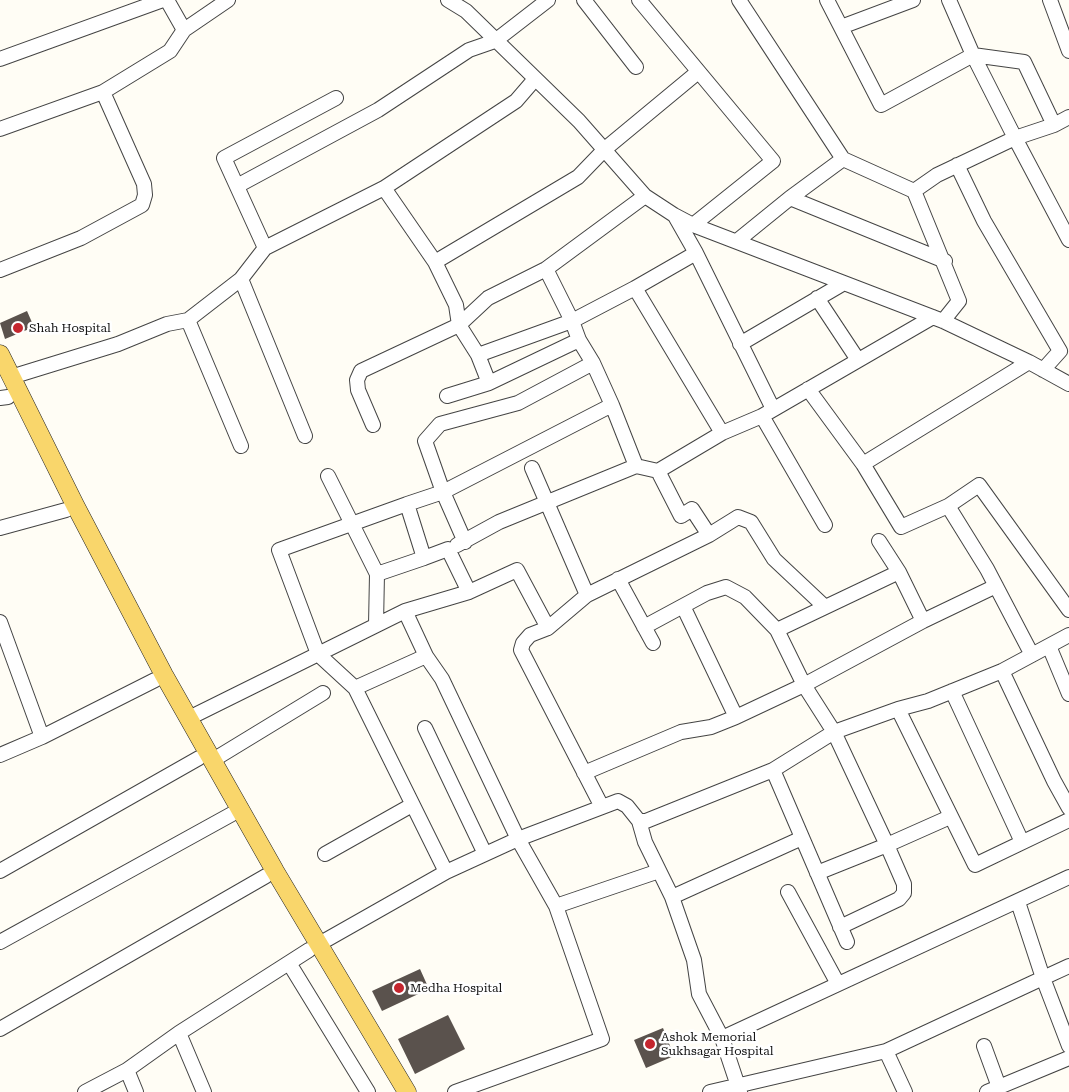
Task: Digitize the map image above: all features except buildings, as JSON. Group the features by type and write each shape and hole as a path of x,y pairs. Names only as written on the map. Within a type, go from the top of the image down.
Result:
{"main road":[{"path":"0,354 5,379 4,397 66,510 155,680 206,759 266,876 407,1092"},
{"path":"5,379 189,718 206,759"},
{"path":"230,804 314,947 394,1092"}],"street":[{"path":"0,59 162,0"},
{"path":"167,0 184,30"},
{"path":"0,128 103,92 170,51 184,30 228,0"},
{"path":"448,0 466,11 535,78 605,149 645,196 674,215 693,225 938,319 1029,362 1069,384"},
{"path":"237,186 378,110 469,50 495,41 548,0"},
{"path":"584,0 636,67"},
{"path":"639,0 773,161 693,225"},
{"path":"377,574 465,542 499,522 636,466 658,471 722,433 767,412 858,360 938,319 959,301 914,191 843,159 739,0"},
{"path":"827,0 880,105 973,55 1024,62 1054,125"},
{"path":"841,27 914,0"},
{"path":"950,0 973,55 1069,240"},
{"path":"1050,0 1069,51"},
{"path":"435,262 578,177 605,149 698,72"},
{"path":"5,379 118,344 167,324 188,320 241,279 265,248 384,188 516,101 535,78"},
{"path":"0,270 81,238 142,205 145,195 144,184 103,92"},
{"path":"265,248 224,158 336,98"},
{"path":"914,191 957,165 1015,138 1054,125 1069,117"},
{"path":"737,241 790,198 843,159"},
{"path":"957,165 984,221 1065,346 1043,370"},
{"path":"384,188 435,262 456,305 459,324 478,355 489,383"},
{"path":"456,305 488,298 546,269 645,196"},
{"path":"790,198 944,261"},
{"path":"674,215 696,253 740,344 767,412 824,525"},
{"path":"478,355 572,321 696,253"},
{"path":"546,269 572,321 579,340 594,363 636,466"},
{"path":"241,279 305,436"},
{"path":"740,344 844,283"},
{"path":"635,288 722,433"},
{"path":"374,425 358,390 357,380 360,371 459,324 488,298"},
{"path":"818,298 858,360"},
{"path":"188,320 241,446"},
{"path":"447,396 489,383 579,340"},
{"path":"863,464 1029,362"},
{"path":"465,542 443,492 425,441 440,424 518,403 594,363"},
{"path":"808,389 863,464 902,527 948,506 979,485 1069,610"},
{"path":"446,872 355,688 318,654 279,550 443,492 612,405"},
{"path":"532,468 587,595"},
{"path":"658,471 681,516 692,509 709,535"},
{"path":"328,476 377,574 376,626"},
{"path":"407,504 424,558"},
{"path":"948,506 996,586 1032,654"},
{"path":"0,528 66,510"},
{"path":"602,807 521,650 523,642 530,636 548,628 587,595 709,535 738,517 751,522 774,559 824,606"},
{"path":"879,540 899,572 923,621"},
{"path":"448,549 469,592"},
{"path":"189,718 405,611 469,592 517,570 548,628"},
{"path":"777,630 899,572"},
{"path":"618,580 653,643"},
{"path":"584,773 681,732 711,726 736,718 804,685 923,621 996,586"},
{"path":"644,627 707,593 726,587 745,597 777,630 804,685 834,732 904,884 904,893 899,899 840,926"},
{"path":"683,606 736,718"},
{"path":"405,611 426,656 442,679 518,838 556,906 602,1039 455,1092"},
{"path":"0,622 42,737"},
{"path":"639,821 646,821 773,770 834,732 952,691 1002,671 1069,634"},
{"path":"1048,646 1069,694"},
{"path":"355,688 426,656"},
{"path":"1002,671 1054,781 1069,808"},
{"path":"0,755 42,737 155,680"},
{"path":"952,691 1022,842"},
{"path":"0,871 323,693"},
{"path":"898,709 975,864 1069,820"},
{"path":"425,728 485,854"},
{"path":"773,770 847,942"},
{"path":"85,1092 127,1070 179,1033 314,947 446,872 518,838 618,801 627,806 639,821 645,842 672,897 694,960 699,994 722,1038 738,1089"},
{"path":"0,942 230,804"},
{"path":"325,854 412,805"},
{"path":"817,873 950,817"},
{"path":"672,897 802,838"},
{"path":"556,906 659,871"},
{"path":"0,1029 266,876"},
{"path":"722,1038 1069,878"},
{"path":"788,892 838,984"},
{"path":"1018,902 1043,978 1069,1046"},
{"path":"289,963 368,1092"},
{"path":"710,1092 738,1089 886,1051 1069,966"},
{"path":"179,1033 204,1092"},
{"path":"984,1046 993,1090 1069,1058"},
{"path":"886,1051 904,1092"},
{"path":"127,1070 136,1092"}],"place":[{"name":"Shah Hospital","path":"18,328"},
{"name":"Medha Hospital","path":"399,988"},
{"name":"Ashok Memorial Sukhsagar Hospital","path":"650,1044"}]}
